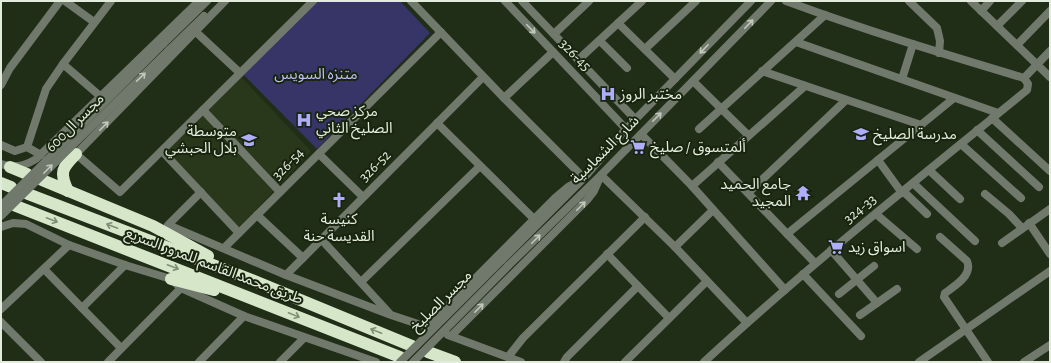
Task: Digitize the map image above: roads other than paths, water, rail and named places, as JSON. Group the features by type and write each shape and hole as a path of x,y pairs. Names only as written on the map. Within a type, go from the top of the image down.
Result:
{"highway":[{"path":"68,191 62,180 63,169 76,154"},
{"path":"5,165 27,174"},
{"path":"42,180 154,226 252,280"},
{"name":"طريق محمد القاسم للمرور السريع","path":"28,194 252,280 412,346"},
{"name":"طريق محمد القاسم للمرور السريع","path":"16,206 265,303 400,360"},
{"path":"171,279 265,303"},
{"path":"428,352 455,362"}],"street":[{"path":"1,85 10,68 60,1"},
{"path":"65,1 94,22"},
{"path":"26,148 43,96 63,64 111,1"},
{"path":"5,165 29,164 41,155 199,1"},
{"path":"166,47 207,1"},
{"path":"166,47 220,1"},
{"path":"225,1 76,154 120,192 313,1"},
{"path":"201,192 168,225 286,274 391,315 428,327 561,192 584,178 504,98 411,1"},
{"name":"326-45","path":"504,1 626,129"},
{"name":"326-45","path":"522,1 635,119"},
{"path":"554,34 589,1"},
{"path":"578,60 642,1"},
{"path":"645,49 696,1"},
{"name":"شارع الشماسية","path":"505,263 584,178 635,119 751,1"},
{"name":"شارع الشماسية","path":"505,263 601,175 772,1"},
{"path":"786,1 913,44 1024,78 1050,51"},
{"path":"909,1 937,28 940,41 939,52"},
{"path":"971,1 1050,77"},
{"path":"981,11 990,1"},
{"path":"997,26 1022,1"},
{"path":"1017,45 1050,11"},
{"path":"699,129 824,15"},
{"path":"618,23 675,78"},
{"path":"196,32 240,73"},
{"name":"326-54","path":"224,248 441,32"},
{"path":"600,41 627,68"},
{"path":"796,42 954,98 995,116 1050,171"},
{"path":"902,79 913,44"},
{"name":"مجسر ال600","path":"1,206 166,47"},
{"name":"مجسر ال600","path":"1,216 166,47"},
{"path":"504,98 553,52"},
{"path":"63,64 100,96"},
{"path":"762,71 922,125"},
{"name":"326-52","path":"286,274 484,77"},
{"name":"324-33","path":"704,362 815,263 1027,90 1028,84 1024,78"},
{"path":"693,81 748,135"},
{"path":"692,186 805,86"},
{"path":"787,234 954,98"},
{"path":"748,193 846,100"},
{"path":"203,110 280,192"},
{"path":"437,123 534,219"},
{"path":"977,130 1039,187"},
{"path":"641,134 692,186 785,290"},
{"path":"961,144 1021,198"},
{"path":"1,145 15,150 26,148 41,155"},
{"path":"162,151 239,233"},
{"path":"319,154 363,197"},
{"path":"878,160 902,192 927,214"},
{"path":"718,162 815,263"},
{"path":"361,282 480,166"},
{"path":"929,170 960,199"},
{"path":"521,362 449,335 587,200 597,186 601,175 675,247 747,323"},
{"path":"913,183 975,241"},
{"path":"985,194 1008,214 1025,225 1050,254"},
{"path":"1002,242 1050,209"},
{"path":"675,247 713,210"},
{"path":"876,214 917,249"},
{"path":"257,215 303,258"},
{"path":"508,357 523,338 645,217"},
{"path":"1,227 13,223 26,224 69,245 125,265 171,279 181,288 244,316 376,362"},
{"path":"940,237 968,261 969,265 968,271 962,281 945,293 944,297 988,362"},
{"path":"321,239 391,315"},
{"path":"1,309 69,245"},
{"path":"831,250 877,303"},
{"path":"607,254 669,318"},
{"name":"مجسر الصليخ","path":"400,360 505,263"},
{"name":"مجسر الصليخ","path":"412,362 505,263"},
{"path":"82,308 125,265"},
{"path":"839,294 874,266"},
{"path":"44,269 121,348"},
{"path":"919,362 1050,271"},
{"path":"803,274 861,336"},
{"path":"625,362 707,281"},
{"path":"564,362 567,357 638,286"},
{"path":"108,362 181,288"},
{"path":"860,315 896,289"},
{"path":"199,362 244,316"},
{"path":"1,322 41,362"},
{"path":"280,362 304,338"},
{"path":"1024,362 1050,345"}],"place":[{"name":"مختبر الروز","path":"608,94"},
{"name":"مركز صحي الصليخ الثاني","path":"304,120"},
{"name":"مدرسة الصليخ","path":"861,134"},
{"name":"متوسطة بلال الحبشي","path":"249,140"},
{"name":"ألمتسوق / صليخ","path":"638,147"},
{"name":"جامع الحميد المجيد","path":"803,193"},
{"name":"كنيسة القديسة حنة","path":"339,200"},
{"name":"اسواق زيد","path":"836,247"}],"park label":[{"name":"متنزه السويس","path":"316,74"}]}
